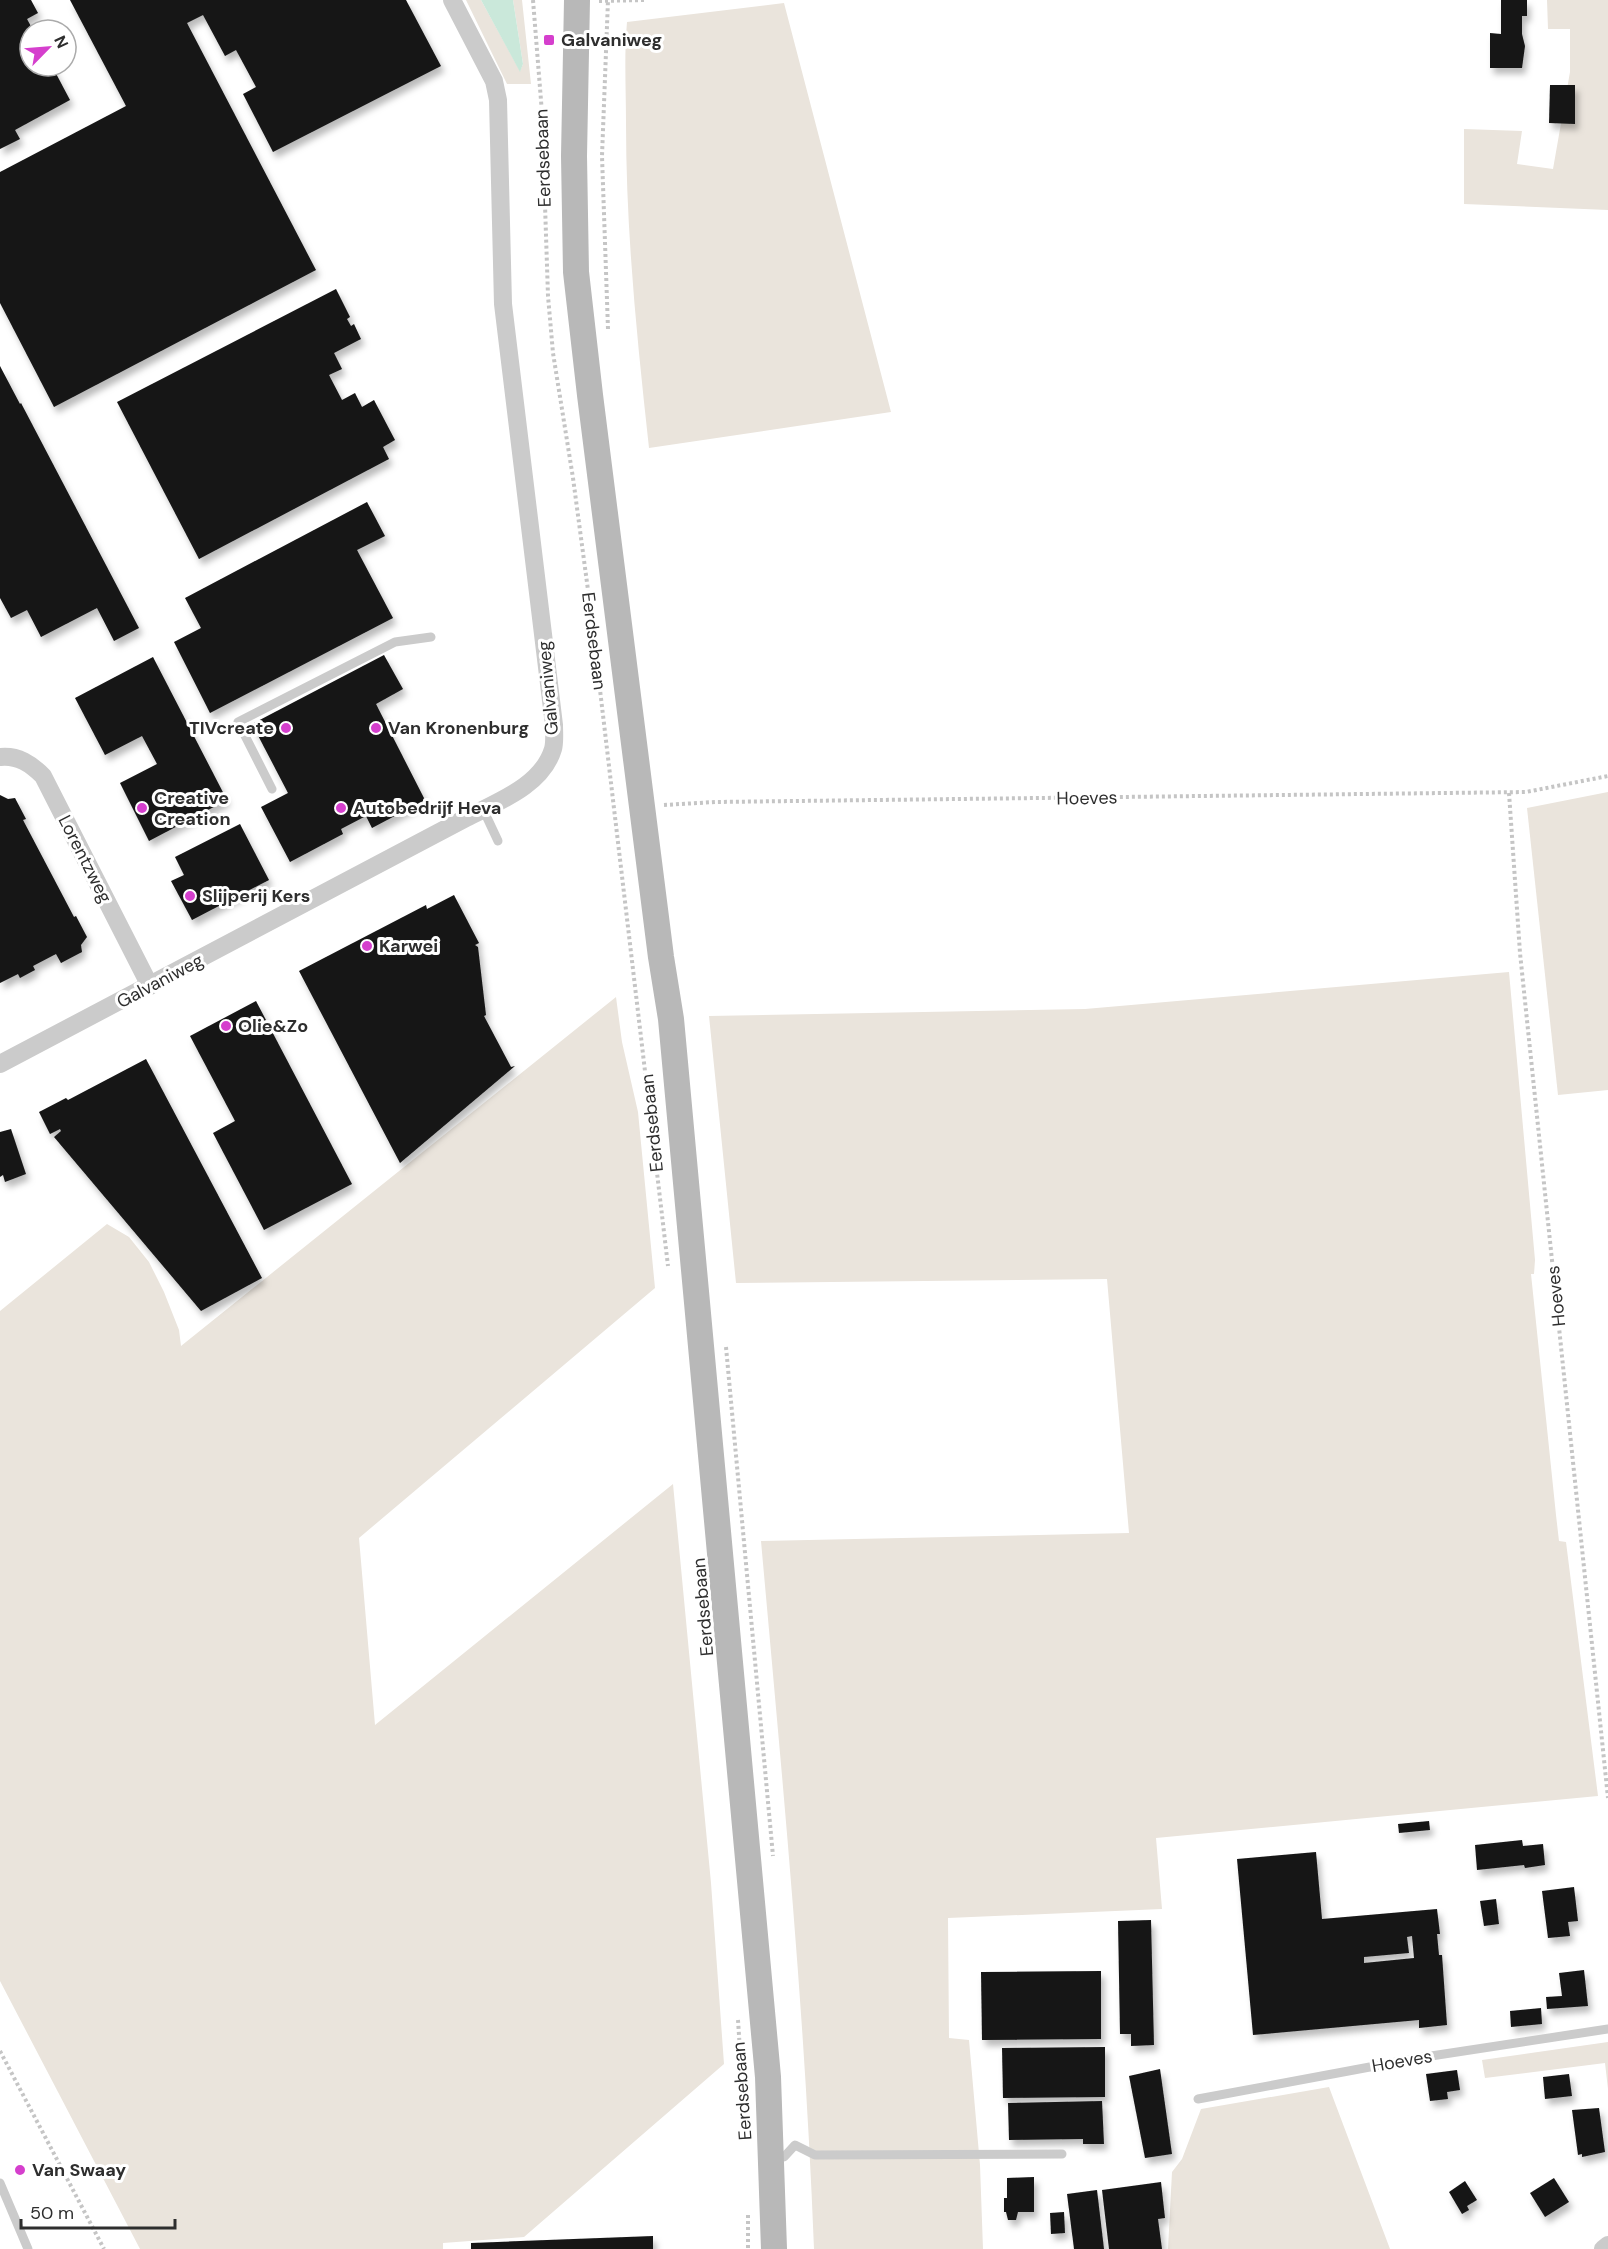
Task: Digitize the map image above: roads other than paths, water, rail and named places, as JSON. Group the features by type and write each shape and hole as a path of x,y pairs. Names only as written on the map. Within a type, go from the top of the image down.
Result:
{"main road":[{"name":"Eerdsebaan","path":"577,0 574,156 576,272 597,455 671,1019 768,2077 774,2249"}],"street":[{"name":"Galvaniweg","path":"0,1064 483,809 532,781 546,765 553,748 554,725 503,304 498,100 494,81 452,0"},
{"name":"Lorentzweg","path":"0,757 17,758 33,766 43,776 150,986"},
{"path":"1603,2249 1608,2245"}],"lane":[{"path":"272,789 238,722 395,642 431,637"},
{"path":"483,809 498,841"},
{"name":"Hoeves","path":"1198,2099 1418,2058 1608,2029"},
{"path":"771,2157 784,2157 795,2145 815,2155 1062,2154"},
{"path":"0,2183 28,2249"}],"place":[{"name":"Galvaniweg","path":"549,40"},
{"name":"TIVcreate","path":"286,728"},
{"name":"Van Kronenburg","path":"376,728"},
{"name":"Creative Creation","path":"142,808"},
{"name":"Autobedrijf Heva","path":"341,808"},
{"name":"Slijperij Kers","path":"190,896"},
{"name":"Karwei","path":"367,946"},
{"name":"Olie&Zo","path":"226,1026"},
{"name":"Van Swaay","path":"20,2170"}]}
